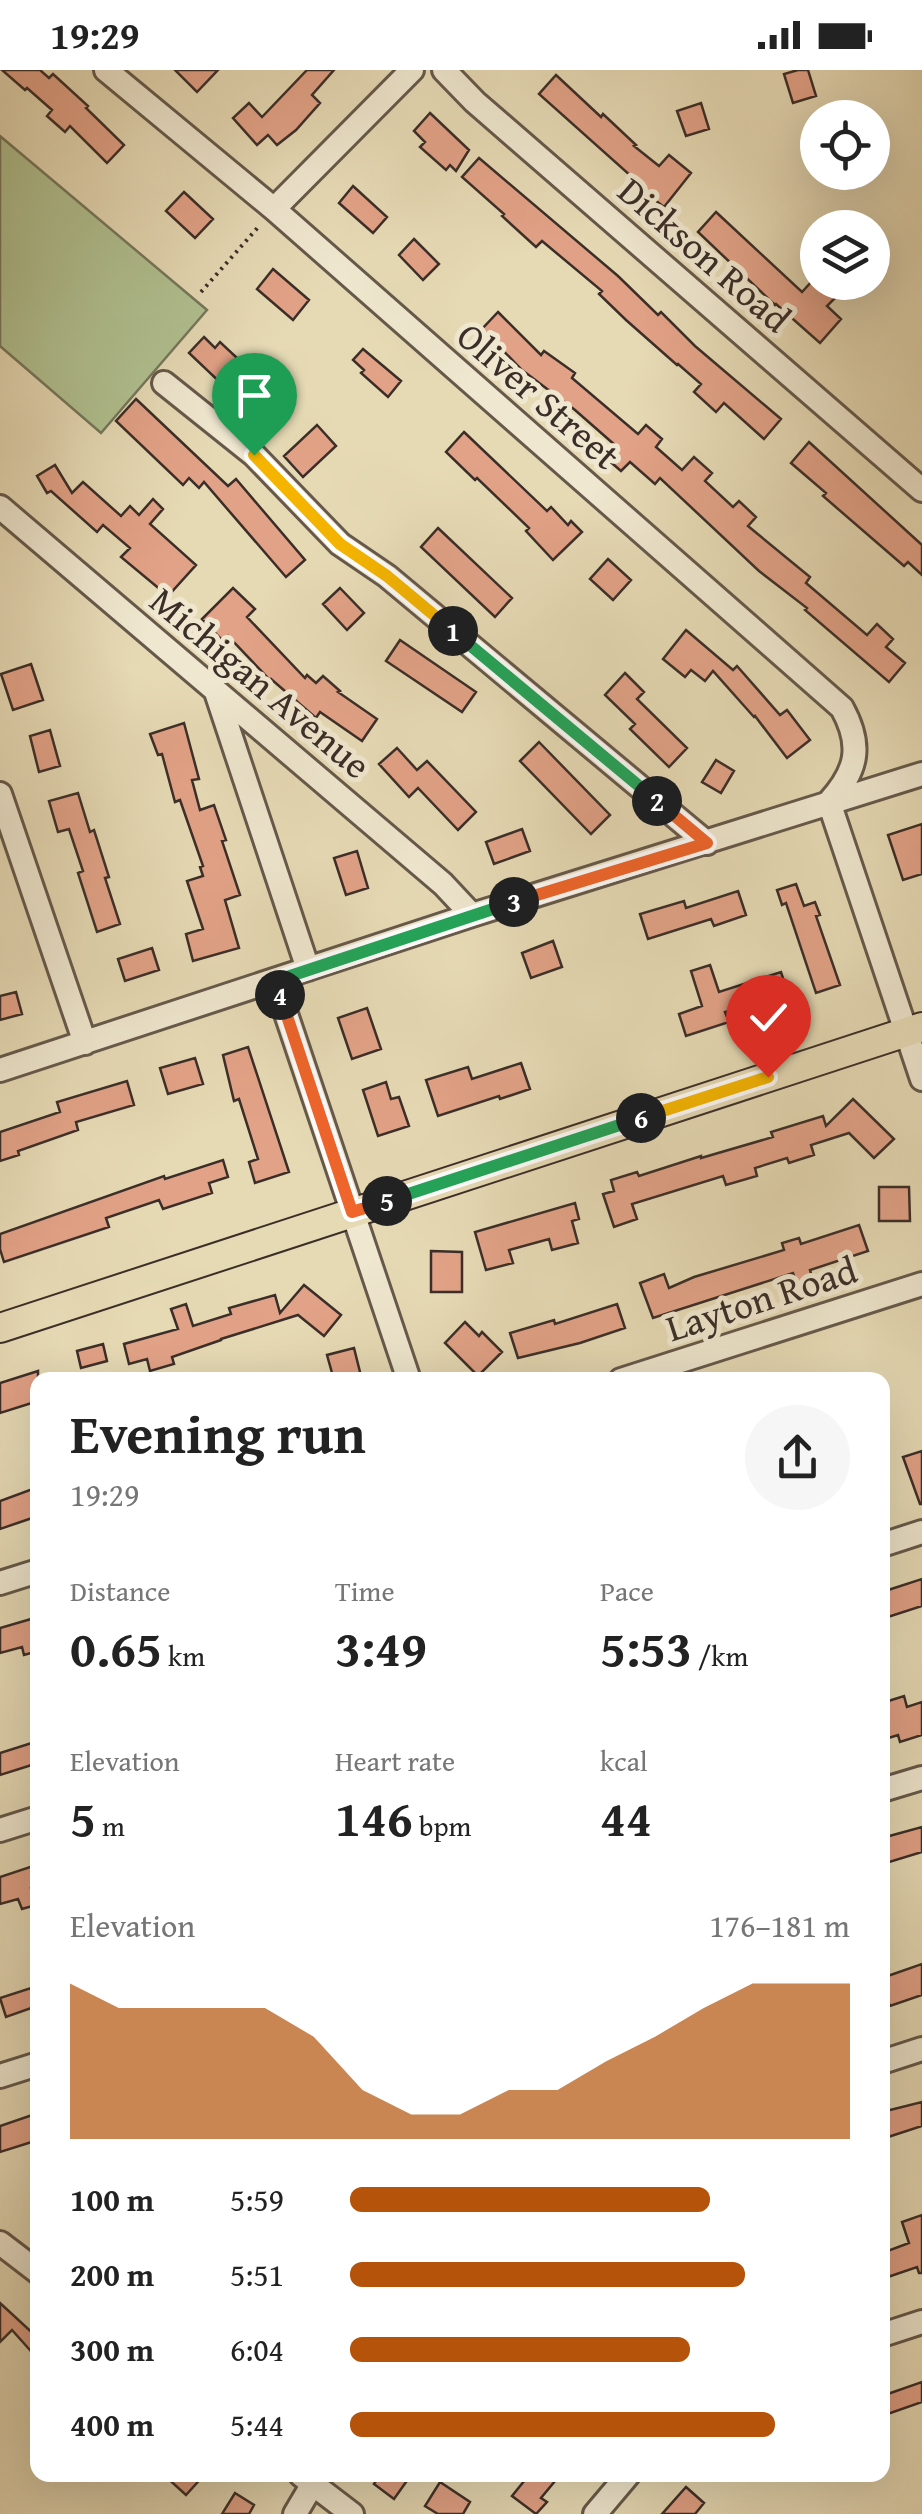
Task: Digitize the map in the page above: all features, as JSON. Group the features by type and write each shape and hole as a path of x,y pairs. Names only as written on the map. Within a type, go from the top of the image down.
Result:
{"main road":[{"path":"0,1328 914,1029"}],"street":[{"name":"Oliver Street","path":"106,70 274,209 842,708 850,724 854,761 843,787 829,802"},
{"path":"274,209 412,70"},
{"name":"Dickson Road","path":"444,70 475,102 922,490"},
{"path":"164,382 254,455 340,544 387,576 707,843"},
{"name":"Michigan Avenue","path":"0,507 442,884 472,915"},
{"path":"215,688 308,970"},
{"path":"0,1070 472,915 922,774"},
{"path":"0,794 84,1043"},
{"path":"829,802 914,1029 922,1079"},
{"path":"275,981 406,1372"},
{"name":"Layton Road","path":"647,1372 922,1284"},
{"path":"890,1542 922,1532"},
{"path":"0,1583 30,1573"},
{"path":"890,1788 922,1778"},
{"path":"0,1830 30,1821"},
{"path":"890,2059 922,2049"},
{"path":"0,2076 30,2067"},
{"path":"0,2243 30,2266"},
{"path":"890,2332 922,2322"},
{"path":"295,2514 308,2482"},
{"path":"315,2482 352,2514"},
{"path":"595,2514 622,2482"}],"path":[{"path":"200,292 274,209"}],"green space":[{"path":"0,136 207,310 101,433 0,346"}],"building":[{"path":"2,70 40,70 49,78 53,74 124,145 107,163 70,126 65,132 47,116 52,110"},
{"path":"175,70 218,70 197,92"},
{"path":"307,70 334,70 312,95 320,103 277,145 268,135 257,145 233,118 249,103 262,117"},
{"path":"808,70 816,96 793,103 784,74"},
{"path":"556,75 659,166 669,155 691,173 664,207 628,179 631,176 539,94"},
{"path":"701,103 709,129 686,136 677,111"},
{"path":"430,113 469,150 456,171 450,165 446,170 420,147 425,142 414,131"},
{"path":"479,158 781,419 764,439 724,403 716,412 694,392 701,384 626,320 599,294 602,291 542,241 536,247 462,177"},
{"path":"353,186 387,217 373,233 339,203"},
{"path":"184,192 213,219 195,238 166,211"},
{"path":"716,212 800,290 800,300 833,300 827,306 841,319 820,343 698,232"},
{"path":"414,239 439,264 423,280 399,255"},
{"path":"273,269 309,300 293,320 257,289"},
{"path":"498,312 541,355 544,351 575,373 572,378 638,434 646,425 662,439 656,447 682,470 694,457 712,473 705,481 733,507 739,501 756,517 748,526 810,577 806,583 867,635 877,624 893,639 886,647 905,663 889,682 807,608 759,571 660,478 655,484 630,462 621,471 606,458 616,446 522,370 482,329"},
{"path":"204,337 215,348 220,342 286,404 266,426 189,353"},
{"path":"363,349 401,381 388,397 361,373 364,370 353,360"},
{"path":"136,399 228,486 236,479 305,560 286,577 204,482 199,488 189,478 183,485 116,421"},
{"path":"317,425 336,446 303,477 284,456"},
{"path":"464,432 547,511 551,507 568,525 571,521 582,532 553,560 526,531 529,528 446,452"},
{"path":"809,442 922,545 922,575 908,562 904,566 791,463"},
{"path":"55,465 72,493 83,482 121,516 130,506 139,515 153,499 163,509 150,524 196,565 168,596 121,557 130,548 103,525 97,532 51,491 47,493 37,476"},
{"path":"438,528 512,598 495,617 421,547"},
{"path":"608,559 631,580 613,600 590,579"},
{"path":"233,588 255,609 247,617 305,678 307,675 316,683 323,676 338,692 377,719 362,741 320,712 316,718 270,680 228,636 223,641 202,619"},
{"path":"340,588 364,613 347,630 323,604"},
{"path":"686,630 733,670 737,666 780,715 787,710 810,740 787,758 713,671 705,681 691,670 685,677 663,659"},
{"path":"400,640 476,692 462,712 386,661"},
{"path":"31,664 43,700 13,710 1,674"},
{"path":"625,673 644,692 637,699 687,748 669,767 630,729 635,724 605,695"},
{"path":"184,723 199,779 192,780 200,810 214,805 240,895 225,900 239,948 193,961 186,934 203,929 187,881 203,876 203,866 180,800 175,802 162,754 158,755 150,734"},
{"path":"50,730 60,766 39,772 30,736"},
{"path":"539,742 610,815 591,834 520,761"},
{"path":"397,748 417,770 427,761 476,812 458,830 418,788 409,797 379,764"},
{"path":"716,760 734,771 721,793 702,782"},
{"path":"78,793 90,832 94,830 120,924 97,932 69,829 58,832 49,801"},
{"path":"922,824 922,874 903,880 888,835"},
{"path":"522,829 530,851 494,864 486,842"},
{"path":"357,851 368,888 346,895 334,858"},
{"path":"796,884 804,906 815,902 820,915 816,916 840,985 816,993 786,903 782,905 777,890"},
{"path":"738,891 746,915 714,926 711,919 648,939 640,914 684,901 686,908"},
{"path":"553,941 562,967 531,978 522,953"},
{"path":"152,948 159,970 125,981 118,959"},
{"path":"710,965 719,992 781,972 792,1006 776,1011 772,997 725,1012 729,1022 686,1036 679,1014 702,1006 691,971"},
{"path":"16,992 22,1014 0,1020 0,996"},
{"path":"367,1008 381,1049 352,1059 338,1018"},
{"path":"248,1047 289,1172 255,1183 249,1162 258,1159 239,1099 234,1101 223,1055"},
{"path":"195,1058 203,1084 168,1094 160,1068"},
{"path":"521,1063 530,1089 438,1116 426,1080 468,1067 472,1079"},
{"path":"127,1081 134,1105 76,1122 78,1130 0,1161 0,1132 60,1112 57,1102"},
{"path":"386,1082 391,1099 399,1097 409,1126 378,1136 363,1090"},
{"path":"853,1099 894,1139 874,1158 849,1133 811,1145 814,1155 755,1168 757,1176 726,1185 723,1176 632,1204 637,1219 614,1227 603,1194 614,1191 611,1180 637,1172 639,1176 773,1137 771,1132 823,1116 826,1126"},
{"path":"223,1160 228,1177 209,1183 212,1193 163,1209 159,1200 106,1218 109,1227 4,1262 0,1234 164,1176 165,1179"},
{"path":"879,1187 909,1187 910,1221 879,1221"},
{"path":"575,1203 579,1219 572,1221 578,1243 552,1250 549,1239 509,1250 513,1263 486,1270 475,1232"},
{"path":"859,1225 868,1251 810,1270 814,1284 799,1289 793,1273 653,1318 640,1283 664,1274 669,1288 784,1250 782,1243 799,1238 801,1244"},
{"path":"431,1251 462,1252 462,1292 431,1292"},
{"path":"304,1285 341,1315 324,1336 298,1315 172,1357 174,1364 150,1371 147,1359 129,1364 124,1344 178,1329 171,1309 186,1304 193,1326 231,1314 229,1308 275,1295 280,1313"},
{"path":"617,1304 625,1328 518,1358 510,1333 554,1320 555,1324"},
{"path":"465,1322 502,1352 482,1372 474,1372 445,1343"},
{"path":"103,1344 107,1361 81,1368 77,1351"},
{"path":"354,1348 360,1372 332,1372 327,1355"},
{"path":"30,1374 30,1404 0,1413 0,1383"},
{"path":"922,1451 922,1504 920,1504 903,1457"},
{"path":"30,1490 30,1519 0,1529 0,1501"},
{"path":"922,1579 922,1606 890,1616 890,1589"},
{"path":"30,1619 30,1653 24,1655 22,1647 0,1653 0,1628"},
{"path":"904,1696 907,1707 922,1702 922,1735 900,1742 898,1735 890,1738 890,1700"},
{"path":"30,1744 30,1766 0,1775 0,1753"},
{"path":"922,1827 922,1852 890,1862 890,1836"},
{"path":"30,1867 30,1907 22,1909 18,1899 0,1904 0,1877"},
{"path":"922,1964 922,1995 890,2006 890,1975"},
{"path":"30,1988 30,2008 6,2017 0,1998"},
{"path":"922,2102 922,2126 890,2136 890,2110"},
{"path":"30,2116 30,2143 0,2152 0,2126"},
{"path":"922,2215 922,2273 917,2267 890,2276 890,2250 909,2243 902,2222"},
{"path":"0,2303 30,2331 30,2350 12,2330 0,2342"},
{"path":"922,2382 922,2402 890,2413 890,2393"},
{"path":"172,2482 198,2482 186,2495"},
{"path":"375,2482 406,2482 394,2499"},
{"path":"440,2482 470,2502 463,2514 438,2514 425,2506"},
{"path":"523,2482 554,2482 541,2498 547,2502 536,2514 512,2496"},
{"path":"686,2487 704,2503 695,2514 662,2514"},
{"path":"235,2493 254,2505 249,2514 222,2514"}],"route":[{"path":"254,455 340,544 387,576 707,843 275,981 352,1212 768,1077"}]}
